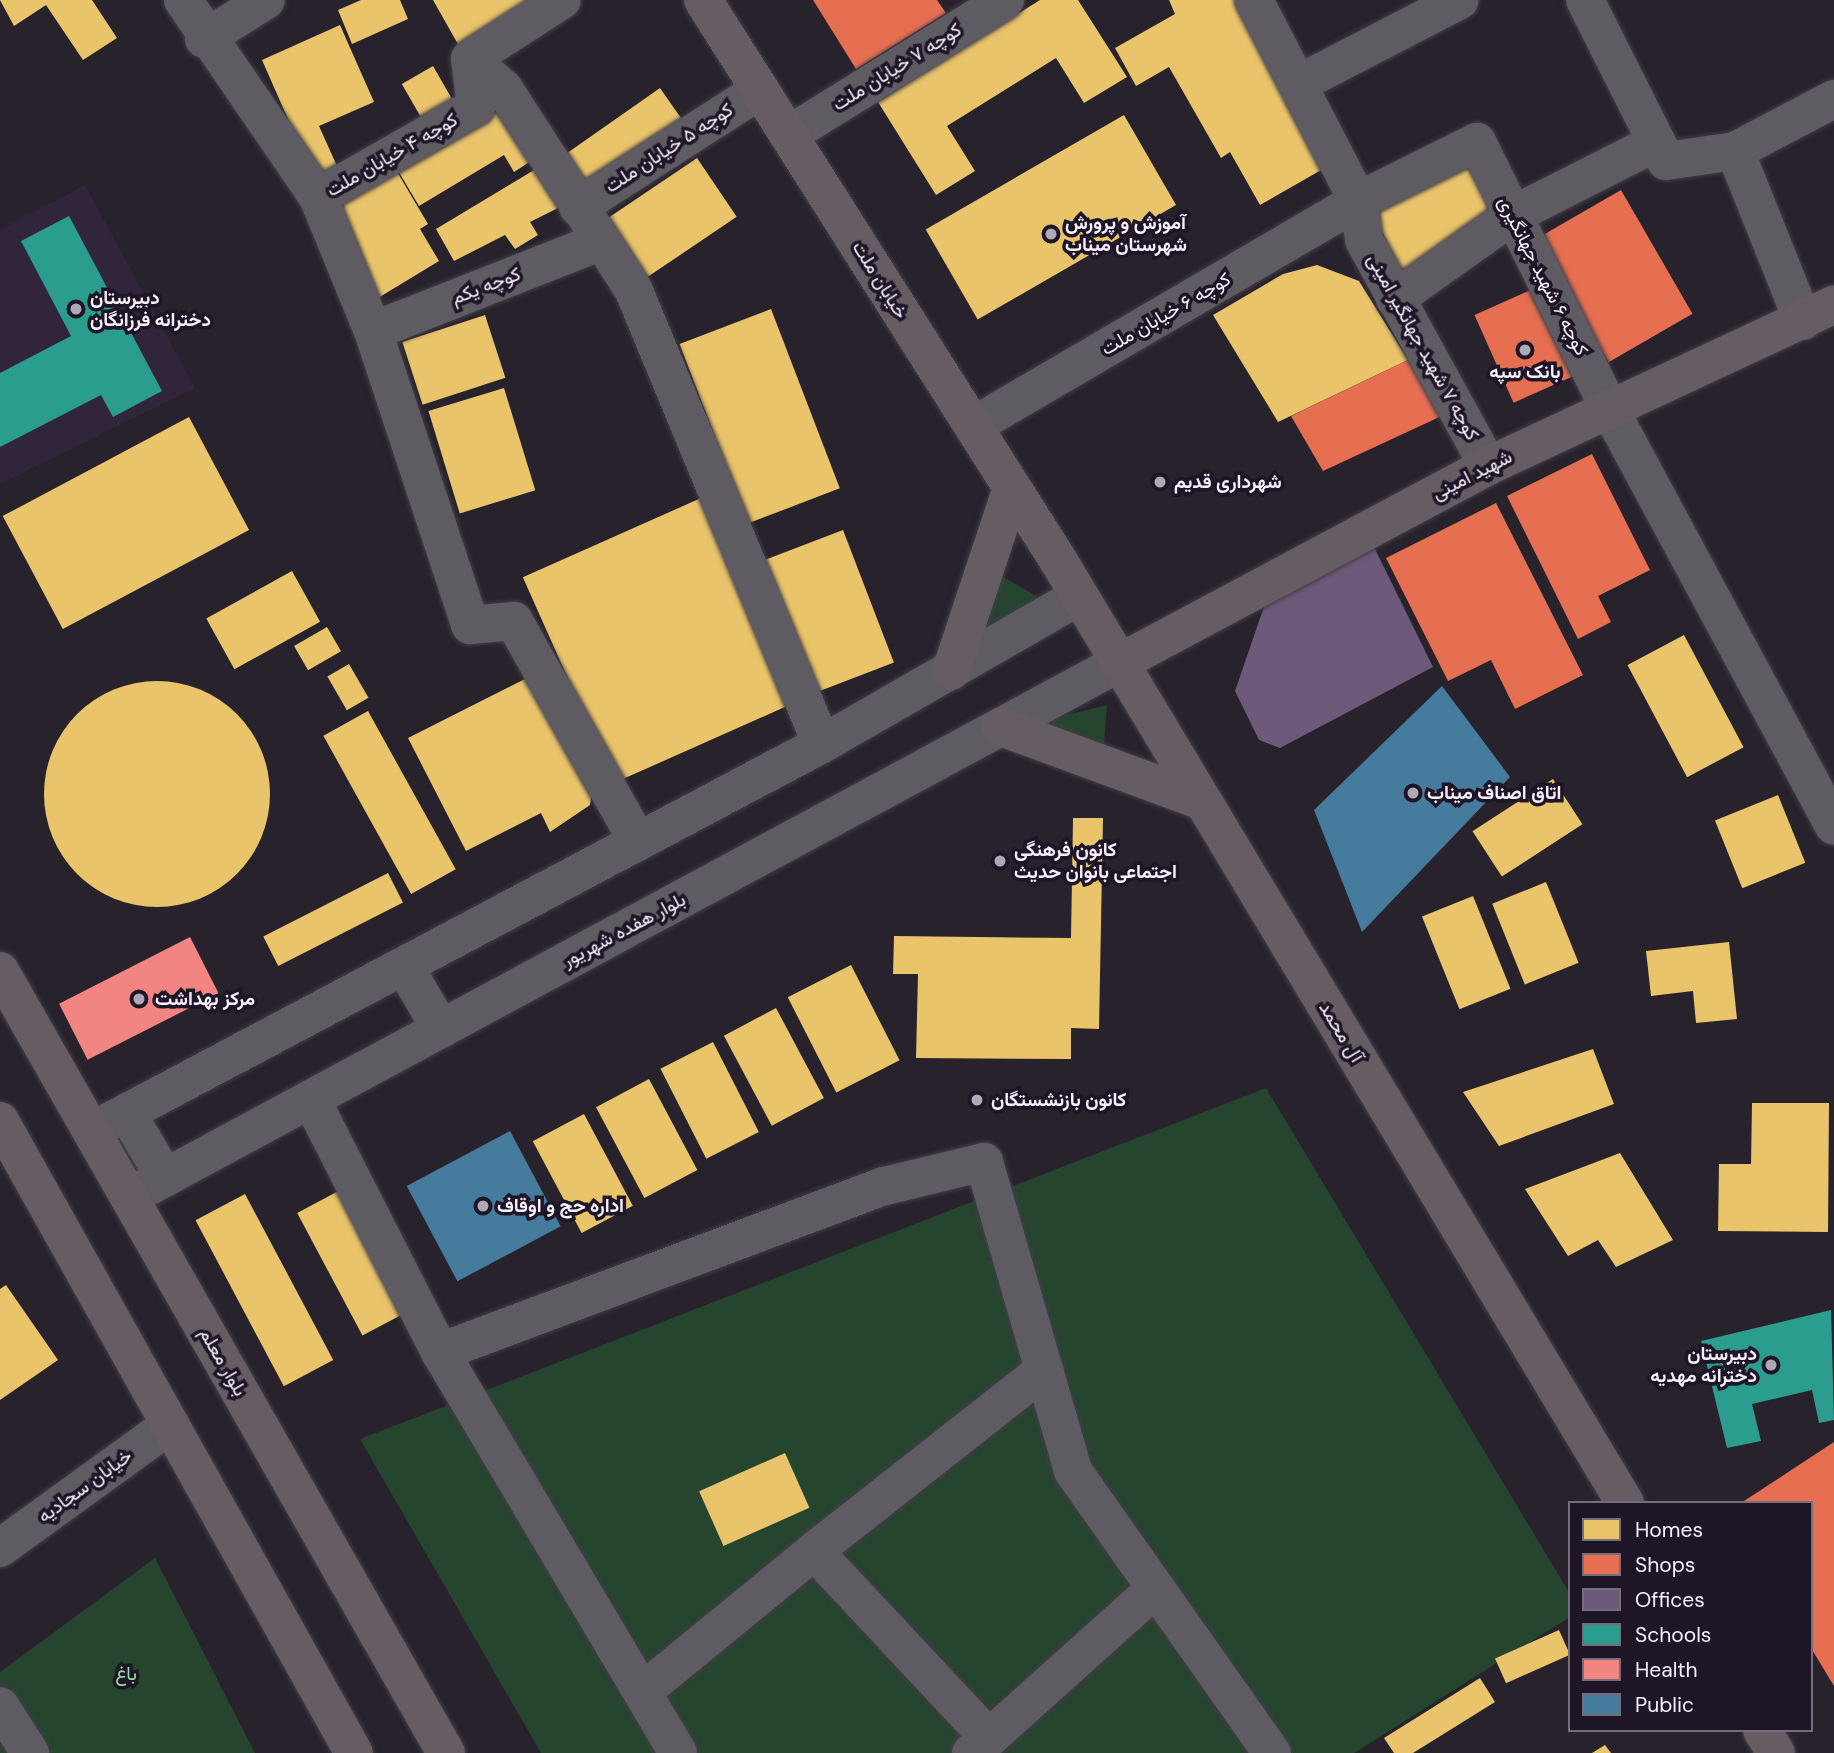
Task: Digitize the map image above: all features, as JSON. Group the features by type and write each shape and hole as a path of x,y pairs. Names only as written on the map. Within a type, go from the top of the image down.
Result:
{"main road":[{"name":"خیابان ملت","path":"703,0 1058,560"},
{"name":"شهید امینی","path":"1119,663 1488,466 1818,313"},
{"path":"951,671 1012,488"},
{"name":"آل محمد","path":"1058,560 1624,1501"},
{"path":"1001,727 1202,801"},
{"name":"بلوار معلم","path":"1,976 446,1753"},
{"path":"0,1121 354,1753"},
{"path":"1763,1732 1776,1753"}],"street":[{"path":"183,0 204,39 318,197 373,331 470,625 514,621 638,842"},
{"path":"204,39 266,0"},
{"path":"562,0 470,59 505,89 599,242 634,291 822,744"},
{"name":"کوچه ۷ خیابان ملت","path":"790,134 1005,0"},
{"name":"کوچه ۷ شهید جهانگیر امینی","path":"1254,0 1359,201 1364,240 1488,466"},
{"path":"1298,83 1460,0"},
{"path":"1585,0 1666,161 1735,152 1834,99"},
{"name":"کوچه ۴ خیابان ملت","path":"318,197 476,107 470,59"},
{"name":"کوچه ۵ خیابان ملت","path":"578,207 760,90"},
{"name":"کوچه ۶ خیابان ملت","path":"973,426 1359,201 1477,142"},
{"name":"کوچه ۶ شهید جهانگیری","path":"1477,142 1610,410 1834,826"},
{"path":"1395,299 1513,215 1657,142"},
{"path":"1735,152 1818,313"},
{"name":"کوچه یکم","path":"373,331 599,242"},
{"path":"92,1132 822,744 1079,596"},
{"name":"بلوار هفده شهریور","path":"129,1197 1119,663"},
{"path":"404,966 441,1029"},
{"path":"312,1099 440,1352 678,1753"},
{"path":"127,1113 165,1178"},
{"path":"440,1352 885,1186 984,1162 1073,1471 1272,1753"},
{"path":"642,1692 814,1551 1044,1370"},
{"name":"خیابان سجادیه","path":"0,1548 170,1425"},
{"path":"814,1551 980,1745 1156,1588"},
{"path":"0,1706 30,1753"}],"shaded area":[{"name":"دبیرستان دخترانه فرزانگان","path":"85,185 195,388 0,484 0,230"}],"green space":[{"path":"995,572 1043,600 986,638"},
{"path":"1107,705 1103,759 1043,721"},
{"path":"1266,1088 1568,1591 1568,1618 1354,1753 541,1753 360,1439"},
{"name":"باغ","path":"155,1558 255,1753 0,1753 0,1672"}],"building: Homes":[{"path":"0,0 92,0 117,38 83,60 46,5 14,26"},
{"path":"361,0 400,0 408,19 352,44 338,10"},
{"path":"433,0 542,0 459,46"},
{"path":"1040,0 1078,0 1127,77 1084,103 1056,58 947,126 975,171 936,195 878,102"},
{"path":"1169,0 1236,0 1330,165 1260,205 1230,152 1221,158 1169,67 1136,86 1115,48 1175,14"},
{"path":"340,25 374,102 319,126 337,166 313,176 262,60"},
{"path":"433,66 452,99 421,117 402,84"},
{"path":"660,88 684,122 582,194 558,160"},
{"path":"502,106 534,159 514,172 504,155 419,206 397,169"},
{"path":"1124,115 1176,205 978,320 926,230"},
{"path":"697,158 737,217 642,281 602,222"},
{"path":"1468,158 1497,219 1407,282 1371,210"},
{"path":"539,167 562,206 530,222 538,235 515,249 505,235 454,261 436,229"},
{"path":"396,170 428,224 420,229 439,261 378,298 340,205"},
{"path":"1317,265 1359,281 1408,360 1278,422 1213,315 1283,274"},
{"path":"771,309 840,488 748,523 680,344"},
{"path":"485,315 505,378 423,405 402,342"},
{"path":"504,388 535,490 460,513 428,411"},
{"path":"189,417 249,530 63,629 3,516"},
{"path":"701,498 793,704 614,783 523,577"},
{"path":"843,530 894,663 813,694 762,561"},
{"path":"292,571 320,622 234,669 206,619"},
{"path":"327,627 341,651 308,670 294,646"},
{"path":"1684,635 1744,747 1687,777 1627,665"},
{"path":"349,664 369,698 347,710 327,676"},
{"path":"535,674 592,793 590,805 550,832 541,813 466,851 408,738"},
{"path":"146,681 168,681 210,694 229,706 245,722 262,751 270,794 262,837 245,866 229,882 200,899 168,907 146,907 104,894 85,882 69,866 52,837 44,805 44,783 57,741 69,722 85,706 114,689"},
{"path":"368,711 456,869 411,894 323,736"},
{"path":"1553,779 1582,824 1502,877 1472,831"},
{"path":"1778,795 1805,863 1742,888 1715,820"},
{"path":"1073,818 1103,818 1099,1029 1071,1028 1071,1059 916,1058 918,974 893,974 894,936 1071,938"},
{"path":"388,873 403,902 278,966 263,937"},
{"path":"1546,882 1579,963 1525,984 1492,904"},
{"path":"1473,896 1510,989 1459,1009 1422,917"},
{"path":"1729,942 1737,1019 1696,1023 1693,991 1651,996 1646,951"},
{"path":"851,965 900,1060 836,1093 788,997"},
{"path":"776,1008 824,1098 772,1126 724,1036"},
{"path":"713,1042 759,1132 706,1159 660,1069"},
{"path":"1593,1049 1614,1104 1499,1146 1463,1092"},
{"path":"649,1079 697,1170 644,1198 596,1107"},
{"path":"1752,1103 1829,1103 1828,1232 1718,1231 1719,1164 1751,1164"},
{"path":"584,1114 633,1206 582,1233 533,1141"},
{"path":"1620,1153 1673,1240 1616,1267 1598,1240 1568,1256 1525,1189"},
{"path":"344,1188 409,1311 362,1336 297,1213"},
{"path":"245,1194 333,1360 284,1386 196,1220"},
{"path":"6,1285 58,1360 0,1400 0,1289"},
{"path":"785,1453 809,1508 724,1546 699,1491"},
{"path":"1559,1630 1568,1656 1506,1683 1495,1658"},
{"path":"1480,1678 1495,1702 1413,1753 1394,1753 1384,1738"},
{"path":"1605,1745 1611,1753 1592,1753"}],"building: Shops":[{"path":"813,0 937,0 946,13 856,69"},
{"path":"1621,190 1692,314 1608,362 1537,238"},
{"name":"بانک سپه","path":"1533,289 1572,377 1514,403 1475,315"},
{"path":"1408,360 1446,414 1323,471 1291,416"},
{"path":"1592,454 1650,570 1598,596 1611,622 1578,639 1507,496"},
{"path":"1496,503 1583,675 1515,709 1491,660 1448,681 1386,558"},
{"path":"1834,1442 1834,1686 1813,1651 1813,1501 1744,1501"}],"building: Offices":[{"path":"1373,545 1433,667 1280,748 1259,740 1235,691 1267,598"}],"building: Schools":[{"path":"69,216 162,391 113,417 101,395 0,447 0,373 71,336 21,241"},
{"name":"دبیرستان دخترانه مهدیه","path":"1831,1310 1834,1420 1819,1423 1812,1390 1752,1404 1761,1441 1727,1448 1701,1341"}],"building: Health":[{"name":"مرکز بهداشت","path":"190,937 219,993 88,1060 59,1004"}],"building: Public":[{"name":"اتاق اصناف میناب","path":"1442,686 1510,777 1362,932 1314,810"},
{"name":"اداره حج و اوقاف","path":"510,1131 561,1226 457,1281 407,1186"}],"place":[{"name":"آموزش و پرورش شهرستان میناب","path":"1051,234"},
{"name":"دبیرستان دخترانه فرزانگان","path":"76,309"},
{"name":"بانک سپه","path":"1525,350"},
{"name":"شهرداری قدیم","path":"1160,482"},
{"name":"اتاق اصناف میناب","path":"1413,793"},
{"name":"کانون فرهنگی اجتماعی بانوان حدیث","path":"1000,861"},
{"name":"مرکز بهداشت","path":"139,999"},
{"name":"کانون بازنشستگان","path":"977,1100"},
{"name":"اداره حج و اوقاف","path":"483,1206"},
{"name":"دبیرستان دخترانه مهدیه","path":"1771,1365"}]}
